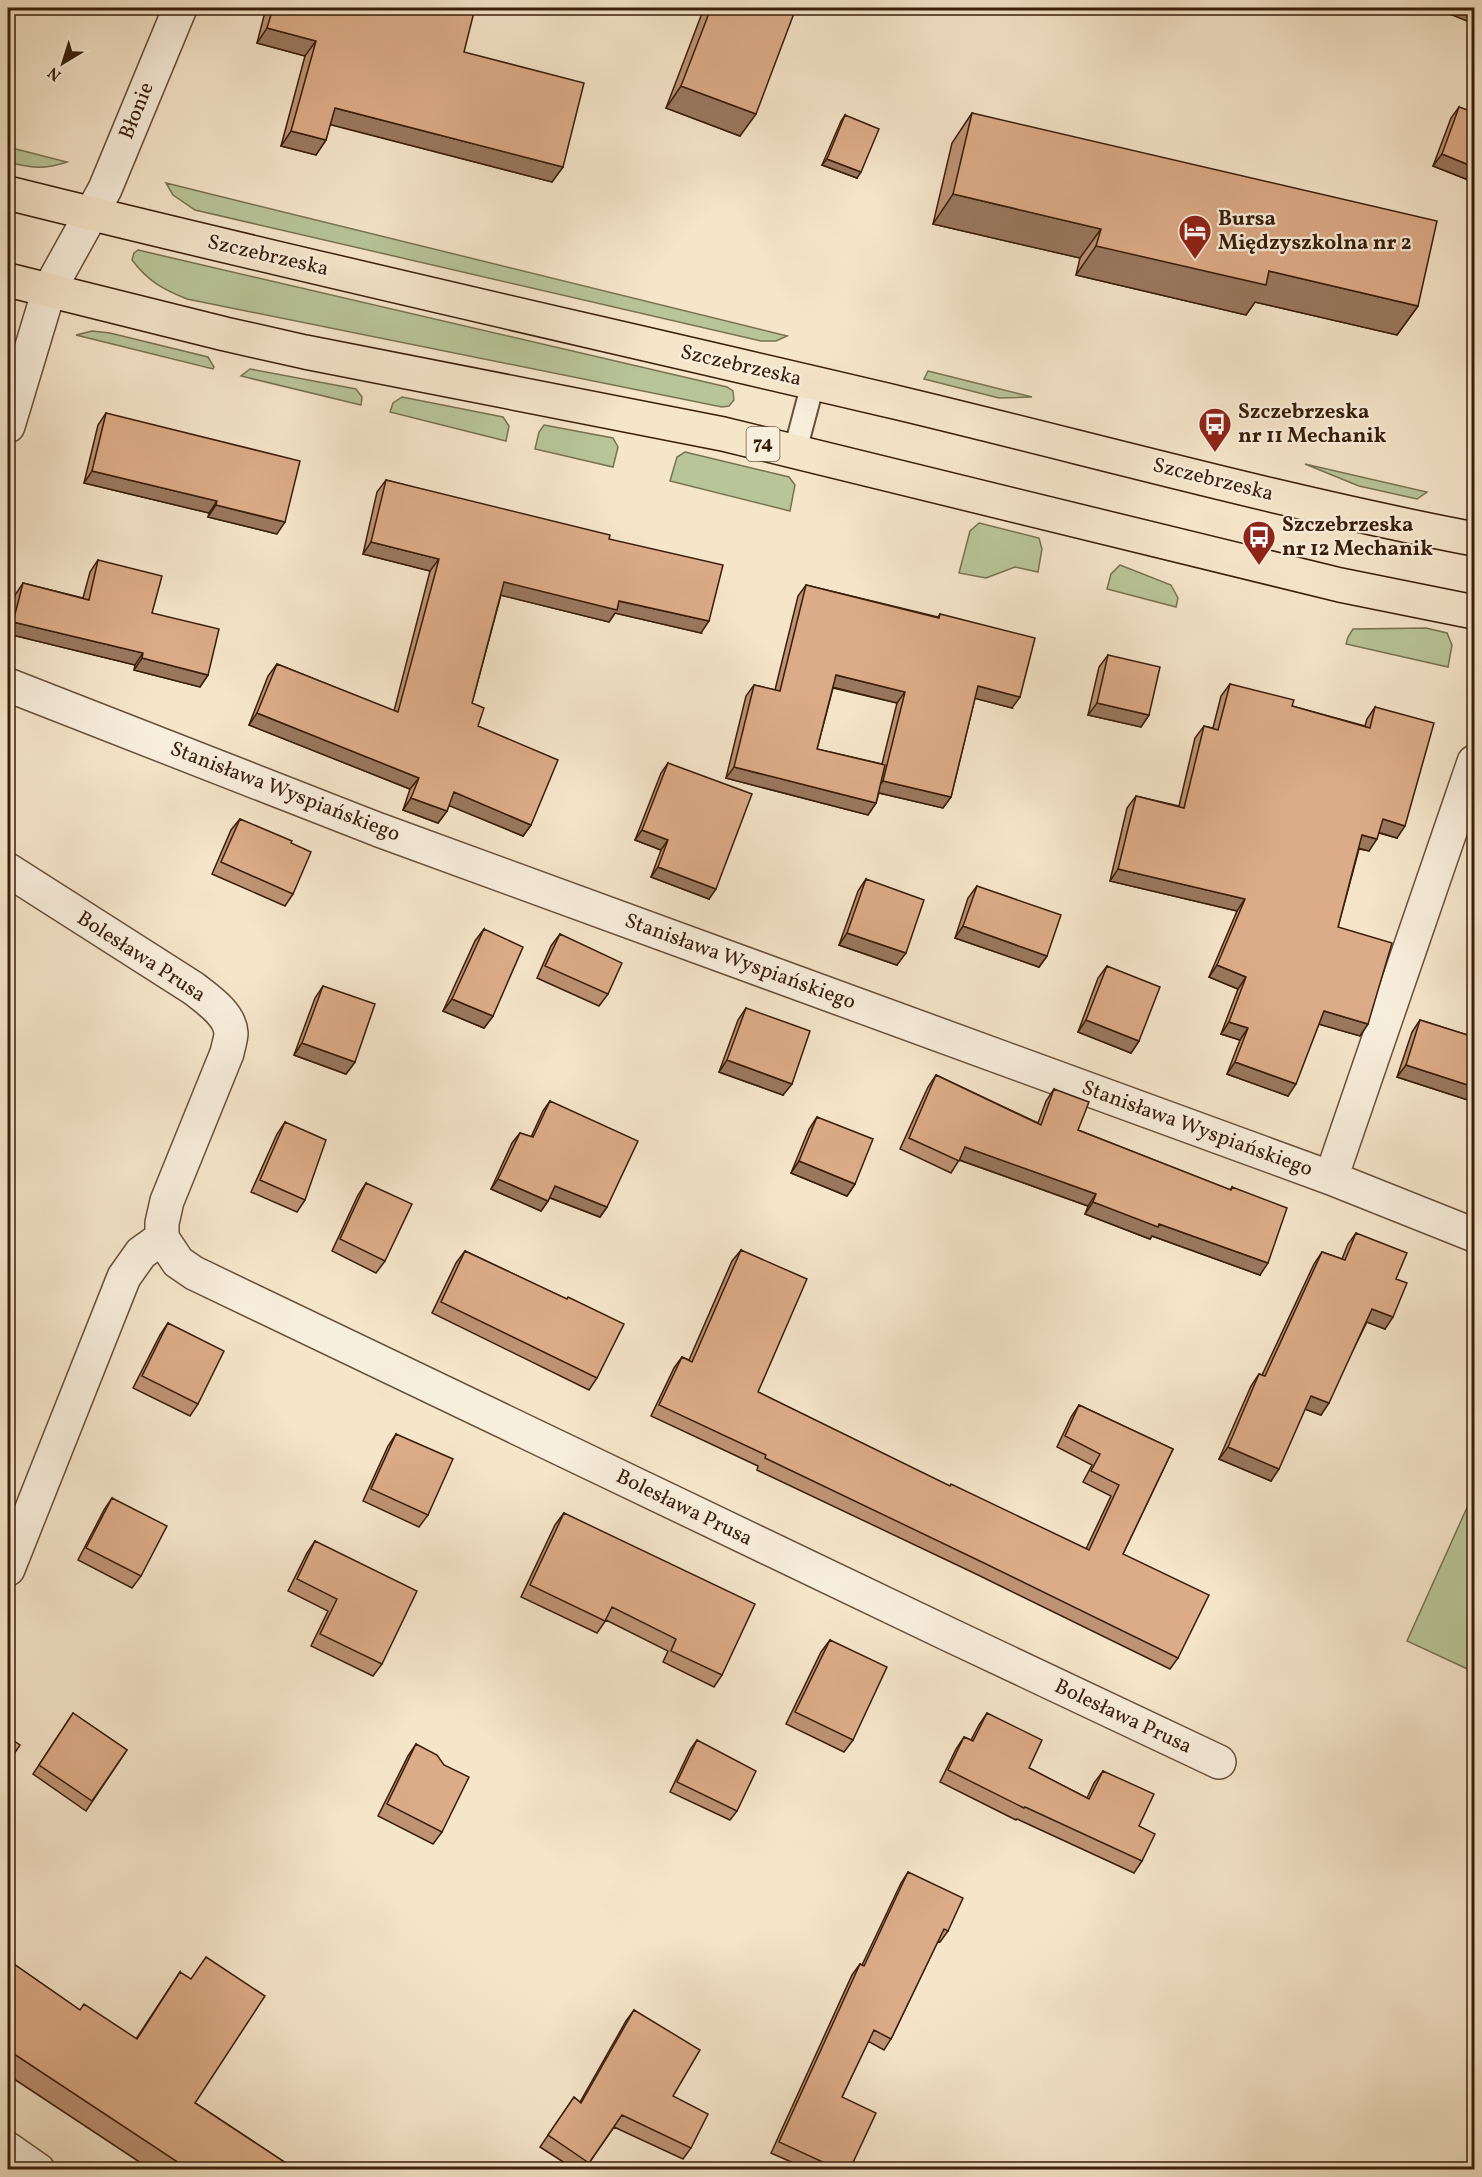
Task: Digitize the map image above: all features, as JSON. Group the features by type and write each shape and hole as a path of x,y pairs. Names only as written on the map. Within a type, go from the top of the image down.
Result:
{"main road":[{"name":"Szczebrzeska","path":"8,193 1335,509 1474,539"},
{"name":"74","path":"8,280 248,339 651,419 795,451 1329,582 1474,612"}],"street":[{"name":"Błonie","path":"8,426 49,290 92,214 123,147 180,8"},
{"name":"Stanisława Wyspiańskiego","path":"8,685 390,834 1331,1178 1474,1235"},
{"path":"1331,1178 1474,762"},
{"name":"Bolesława Prusa","path":"8,870 193,988 211,1002 223,1016 231,1032 227,1053 167,1202 162,1223 162,1238 178,1262 194,1273 1219,1762"},
{"path":"8,1569 124,1277 141,1253 162,1238"},
{"path":"8,2149 38,2169"}],"lane":[{"path":"795,451 813,383"}],"green space":[{"path":"8,147 67,162 37,167 8,162"},
{"path":"166,183 787,336 776,341 761,341 195,210 173,195"},
{"path":"138,250 727,387 733,391 734,400 729,406 722,407 187,299 163,288 144,274 132,260 134,253"},
{"path":"92,331 110,333 208,357 214,367 213,369 76,335"},
{"path":"250,369 356,389 362,397 361,405 241,376"},
{"path":"928,371 1032,397 999,398 924,379"},
{"path":"402,397 503,417 509,426 506,441 390,412 393,403"},
{"path":"544,425 613,438 618,447 613,467 535,449 539,432"},
{"path":"685,452 789,477 795,485 790,511 670,481 677,457"},
{"path":"1305,464 1427,492 1417,499 1359,486"},
{"path":"979,523 1039,538 1042,549 1038,572 1015,567 986,578 959,573 970,531"},
{"path":"1120,565 1171,585 1178,598 1176,607 1107,589 1111,574"},
{"path":"1426,628 1447,633 1452,645 1448,667 1346,644 1353,629"},
{"path":"1474,1492 1474,1672 1407,1641"}],"building":[{"path":"273,8 458,8 474,12 464,52 584,83 563,167 335,108 326,140 291,131 316,41 267,28"},
{"path":"711,8 796,8 756,114 681,86"},
{"path":"1459,107 1474,112 1474,167 1442,154"},
{"path":"972,113 1437,221 1418,306 1269,271 1266,285 1096,246 1101,229 953,194"},
{"path":"845,115 879,129 861,172 827,159"},
{"path":"106,413 300,461 285,522 216,505 217,501 92,471"},
{"path":"386,480 610,535 609,539 723,565 709,621 619,601 617,610 504,582 472,703 484,708 478,726 558,760 531,825 454,792 447,811 411,798 419,778 257,713 277,664 398,712 439,559 371,542"},
{"path":"98,560 162,576 152,613 219,629 208,675 142,658 143,653 13,622 23,583 89,600"},
{"path":"806,585 939,618 940,614 1035,638 1020,697 978,686 951,797 883,781 905,692 836,675 817,749 885,765 876,803 734,767 754,685 780,691"},
{"path":"1108,655 1160,667 1149,715 1097,703"},
{"path":"1230,684 1294,700 1292,706 1370,728 1375,707 1434,723 1405,826 1383,819 1377,839 1362,835 1338,927 1392,943 1368,1024 1324,1011 1296,1084 1235,1062 1248,1028 1229,1022 1246,977 1217,965 1245,899 1118,869 1136,796 1184,808 1204,726 1218,730"},
{"path":"668,763 752,794 716,889 658,867 668,840 642,830"},
{"path":"240,819 292,841 291,843 311,852 293,894 221,862"},
{"path":"866,879 924,900 906,953 847,933"},
{"path":"977,886 1061,915 1047,956 963,926"},
{"path":"484,929 523,947 493,1016 452,999"},
{"path":"560,934 622,963 608,994 545,966"},
{"path":"1107,966 1160,987 1139,1041 1086,1020"},
{"path":"323,986 375,1004 355,1062 302,1043"},
{"path":"746,1008 810,1031 792,1084 727,1060"},
{"path":"1420,1020 1474,1037 1474,1087 1406,1065"},
{"path":"936,1075 1041,1125 1054,1089 1089,1102 1078,1130 1231,1190 1232,1187 1287,1208 1268,1263 1159,1224 1158,1227 1093,1202 1096,1194 965,1147 959,1161 909,1138"},
{"path":"550,1101 638,1141 607,1207 555,1186 548,1201 498,1179 520,1133 533,1137"},
{"path":"817,1117 873,1139 855,1184 799,1161"},
{"path":"285,1122 326,1140 305,1200 260,1180"},
{"path":"366,1183 412,1204 385,1261 340,1239"},
{"path":"1356,1233 1407,1253 1396,1279 1407,1283 1393,1317 1372,1309 1329,1403 1311,1396 1279,1469 1228,1447 1259,1374 1265,1376 1322,1252 1345,1260"},
{"path":"741,1250 807,1279 758,1392 950,1486 951,1484 1089,1550 1119,1485 1091,1471 1100,1454 1065,1436 1079,1405 1173,1449 1123,1554 1209,1595 1178,1658 765,1458 766,1455 659,1405 682,1357 692,1362"},
{"path":"465,1251 624,1324 597,1378 441,1302"},
{"path":"168,1323 224,1351 198,1404 142,1376"},
{"path":"396,1434 453,1459 428,1515 371,1489"},
{"path":"112,1498 167,1526 141,1576 86,1548"},
{"path":"564,1513 755,1604 722,1675 671,1651 676,1639 612,1607 605,1621 530,1585"},
{"path":"315,1541 417,1591 382,1664 320,1634 337,1599 297,1579"},
{"path":"830,1640 887,1667 853,1740 795,1712"},
{"path":"73,1713 127,1750 92,1801 39,1765"},
{"path":"987,1713 1042,1740 1029,1768 1089,1799 1103,1771 1154,1794 1139,1826 1155,1834 1142,1861 1024,1808 948,1770 964,1737 973,1741"},
{"path":"8,1737 20,1745 8,1763"},
{"path":"697,1740 756,1771 737,1811 677,1782"},
{"path":"416,1744 437,1755 444,1765 469,1777 442,1832 387,1804"},
{"path":"908,1872 963,1898 948,1931 944,1929 891,2039 874,2030 842,2097 876,2113 850,2169 838,2169 779,2142 860,1964 864,1966"},
{"path":"206,1957 265,1996 195,2103 295,2169 188,2169 8,2050 8,1960 80,2010 84,2004 137,2039 180,1972 191,1979"},
{"path":"634,2010 700,2050 673,2096 708,2114 691,2148 622,2115 589,2163 548,2135 574,2097 581,2103"},
{"path":"311,2163 322,2169 307,2169"}],"place":[{"name":"Bursa Międzyszkolna nr 2","path":"1195,260"},
{"name":"Szczebrzeska nr 11 Mechanik","path":"1215,453"},
{"name":"Szczebrzeska nr 12 Mechanik","path":"1259,566"}]}
